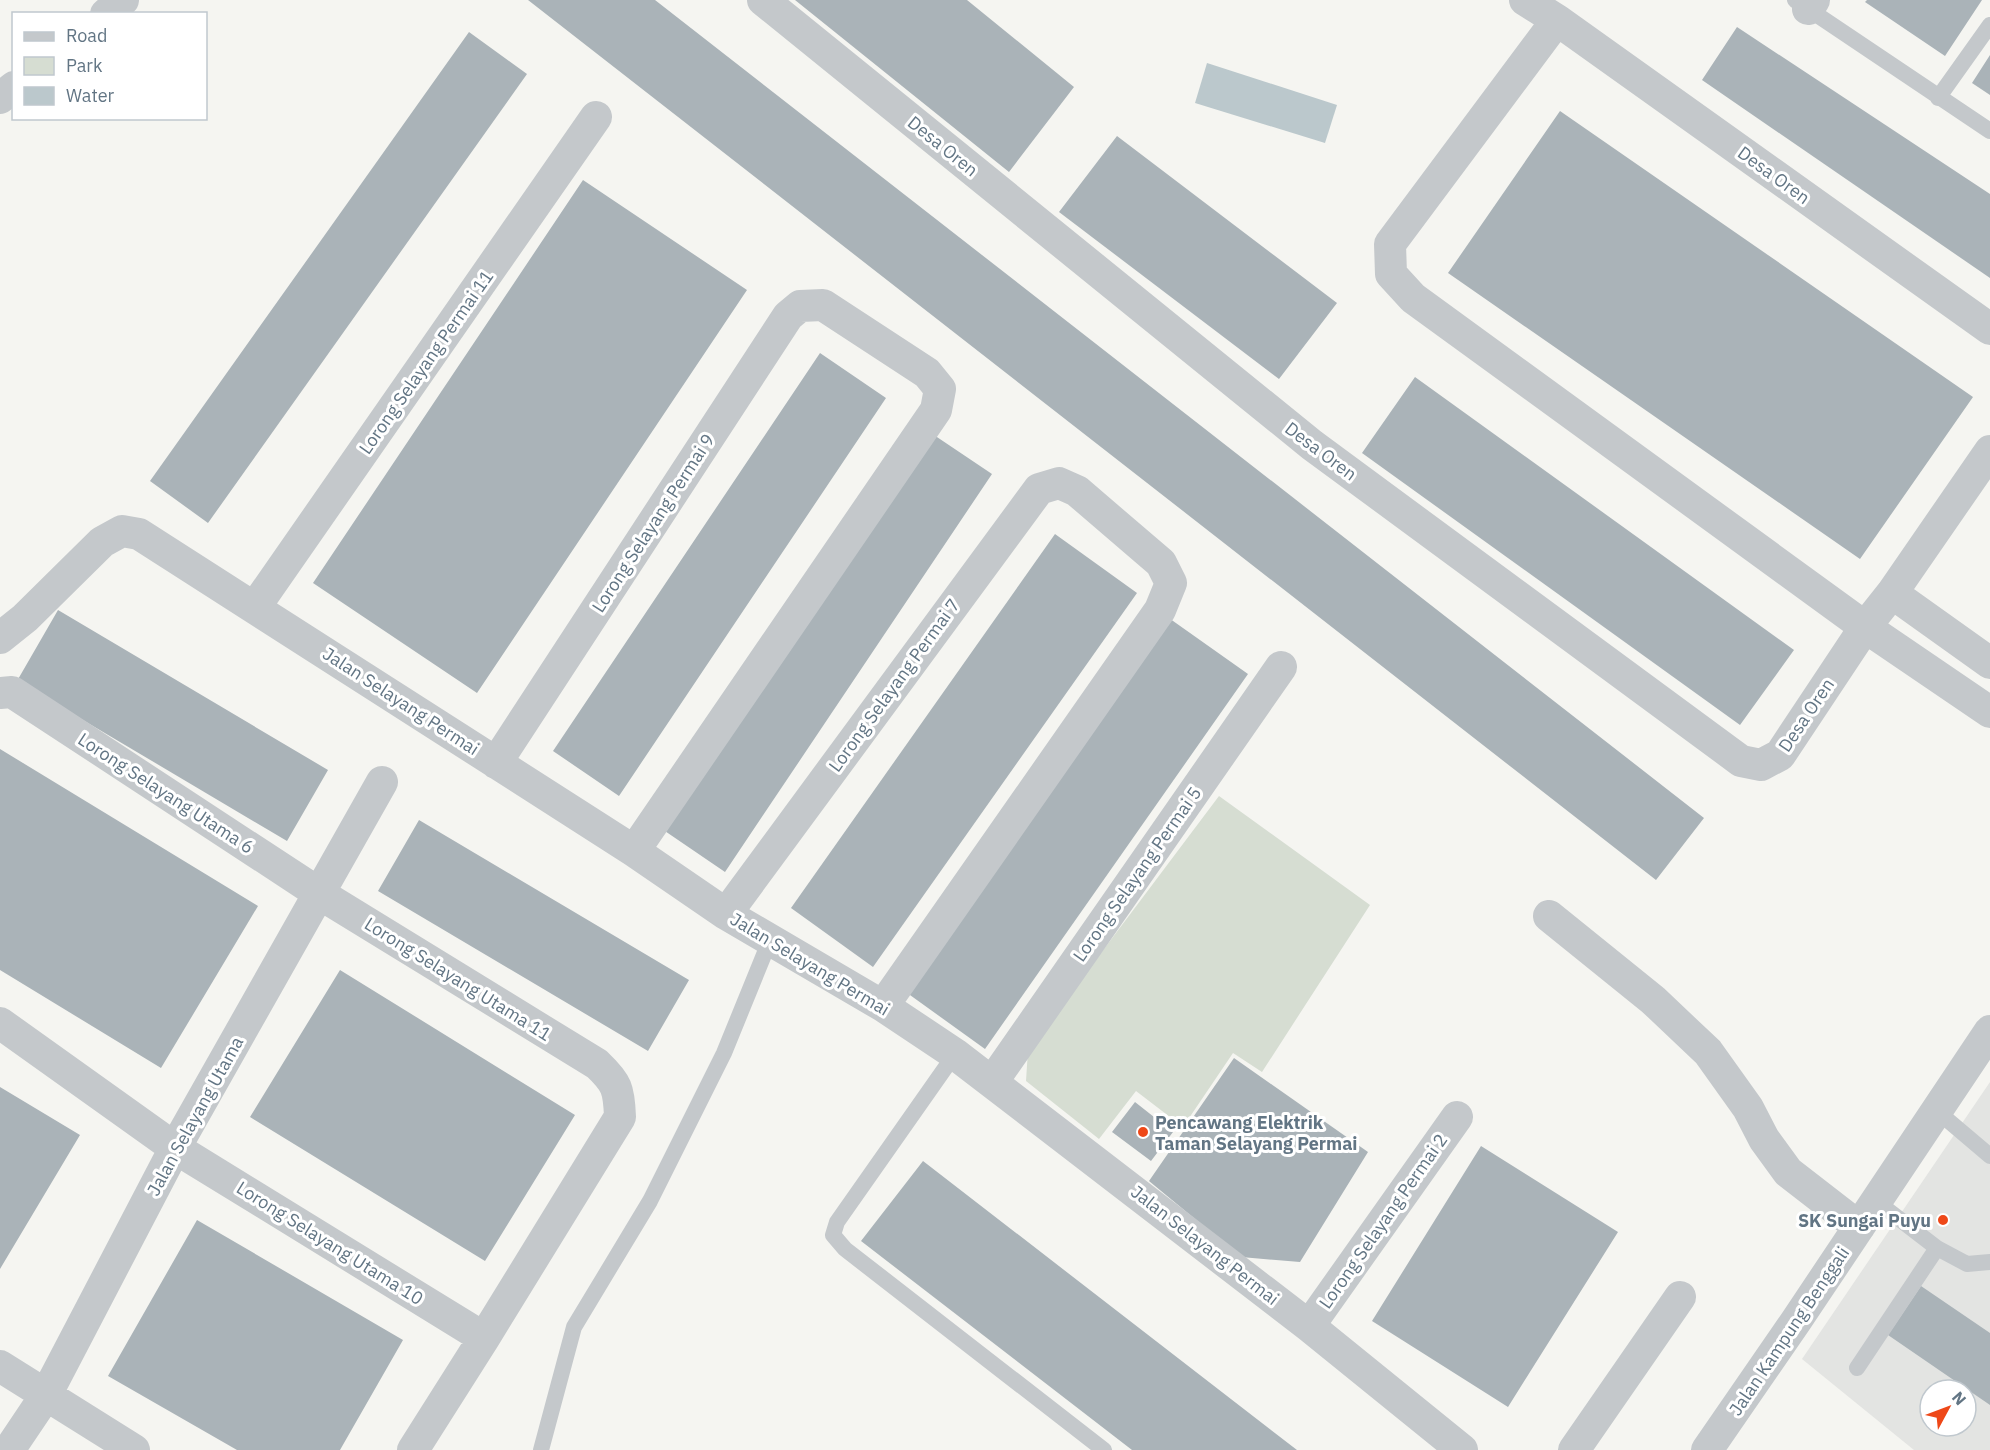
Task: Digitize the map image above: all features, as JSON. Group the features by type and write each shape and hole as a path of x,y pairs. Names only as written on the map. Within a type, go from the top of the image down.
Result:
{"street":[{"path":"108,12 123,0"},
{"name":"Desa Oren","path":"763,0 1312,446 1742,760 1761,765 1780,755 1865,627 1892,593 1990,451"},
{"name":"Desa Oren","path":"1525,0 1557,20 1990,329"},
{"path":"1557,20 1390,244 1391,274 1413,298 1865,627 1990,712"},
{"path":"0,98 12,89"},
{"name":"Lorong Selayang Permai 11","path":"255,607 596,117"},
{"name":"Lorong Selayang Permai 9","path":"496,763 788,316 800,306 824,305 927,373 940,389 936,410 634,851"},
{"name":"Lorong Selayang Permai 7","path":"726,914 1039,489 1059,483 1077,491 1161,563 1171,583 1160,610 883,1006"},
{"name":"Jalan Selayang Permai","path":"0,638 25,618 102,542 122,531 139,534 634,851 726,914 883,1006 955,1054 1309,1326 1462,1450"},
{"path":"1892,593 1990,663"},
{"name":"Lorong Selayang Permai 5","path":"993,1081 1281,667"},
{"name":"Lorong Selayang Utama 6","path":"6,692 320,894"},
{"name":"Jalan Selayang Utama","path":"9,1450 45,1395 175,1148 382,782"},
{"name":"Lorong Selayang Utama 11","path":"320,894 597,1064 614,1080 620,1099 620,1117 413,1450"},
{"path":"1549,916 1653,1000 1708,1052 1748,1108 1764,1139 1788,1172 1859,1227"},
{"name":"Lorong Selayang Utama 10","path":"0,1023 175,1148 484,1338"},
{"name":"Jalan Kampung Benggali","path":"1707,1450 1990,1031"},
{"name":"Lorong Selayang Permai 2","path":"1309,1326 1457,1117"},
{"path":"1574,1450 1680,1297"},
{"path":"0,1366 134,1450"}],"lane":[{"path":"1806,3 1938,98 1990,132"},
{"path":"1938,98 1990,25"},
{"path":"541,1450 574,1327 650,1201 724,1053 770,940"},
{"path":"955,1054 837,1222 832,1235 845,1249 1104,1450"},
{"path":"1937,1111 1990,1156"},
{"path":"1876,1201 1936,1248 1967,1264 1990,1262"},
{"path":"1857,1368 1936,1248"}],"shaded area":[{"name":"SK Sungai Puyu","path":"1990,1082 1990,1450 1914,1450 1802,1359"}],"green space":[{"path":"1219,796 1370,905 1262,1072 1233,1053 1183,1127 1136,1091 1099,1139 1026,1081 1028,1050"}],"water":[{"path":"1207,63 1337,105 1325,143 1195,103"}],"building":[{"path":"528,0 655,0 1704,818 1656,880"},
{"path":"795,0 967,0 1074,87 1009,172"},
{"path":"1867,0 1982,0 1945,56 1865,2"},
{"path":"1737,27 1990,194 1990,278 1702,80"},
{"path":"469,32 527,74 208,523 150,481"},
{"path":"1990,55 1990,95 1972,83"},
{"path":"1560,111 1973,397 1860,559 1448,273"},
{"path":"1117,136 1337,303 1279,379 1059,212"},
{"path":"583,180 747,290 477,693 313,583"},
{"path":"820,353 886,398 619,796 553,751"},
{"path":"1415,377 1794,650 1740,725 1362,453"},
{"path":"925,429 992,474 725,872 659,827"},
{"path":"1055,534 1137,593 873,967 791,908"},
{"path":"58,610 328,770 287,841 17,681"},
{"path":"1166,616 1248,674 985,1049 903,990"},
{"path":"0,749 258,906 161,1068 0,970"},
{"path":"419,820 689,980 648,1051 378,891"},
{"path":"340,970 575,1115 485,1261 250,1117"},
{"path":"1234,1058 1368,1152 1300,1262 1241,1257 1149,1181"},
{"path":"0,1087 80,1135 0,1269"},
{"name":"Pencawang Elektrik Taman Selayang Permai","path":"1135,1102 1173,1132 1151,1161 1112,1132"},
{"path":"1481,1146 1618,1232 1508,1407 1372,1321"},
{"path":"923,1161 1297,1450 1132,1450 861,1241"},
{"path":"197,1220 403,1340 340,1450 237,1450 108,1376"},
{"path":"1921,1286 1990,1333 1990,1405 1978,1397 1978,1378 1951,1378 1888,1335"}],"place":[{"name":"Pencawang Elektrik Taman Selayang Permai","path":"1143,1132"},
{"name":"SK Sungai Puyu","path":"1943,1220"}]}
